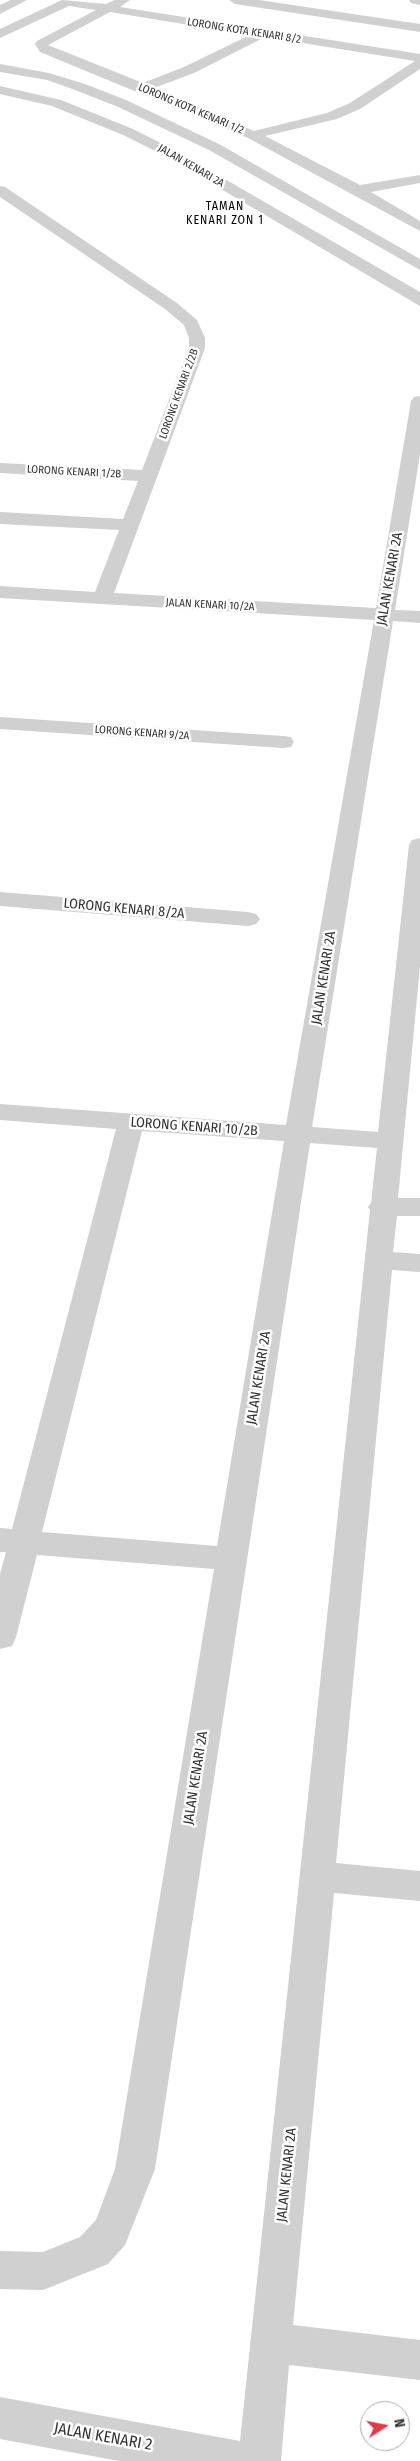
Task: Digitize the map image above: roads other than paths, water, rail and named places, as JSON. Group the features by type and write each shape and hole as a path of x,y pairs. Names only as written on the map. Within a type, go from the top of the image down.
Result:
{"street":[{"path":"0,10 21,0"},
{"name":"LORONG KOTA KENARI 1/2","path":"124,0 49,39 42,44 44,49 143,88 253,135 358,190 420,227"},
{"path":"235,0 420,28"},
{"path":"415,0 420,1"},
{"path":"0,34 70,1"},
{"name":"LORONG KOTA KENARI 8/2","path":"70,1 262,34 420,58"},
{"path":"143,88 189,70 262,34"},
{"path":"253,135 332,116 355,106 420,63"},
{"name":"JALAN KENARI 2A","path":"0,68 80,86 121,103 214,147 420,265"},
{"name":"JALAN KENARI 2A","path":"0,90 56,103 128,132 168,152 417,297 420,301"},
{"path":"358,190 420,179"},
{"name":"LORONG KENARI 2/2B","path":"1,191 171,306 191,323 198,338 197,348 102,598"},
{"path":"264,209 308,201"},
{"name":"JALAN KENARI 2A","path":"0,2270 44,2271 94,2251 111,2232 135,2169 298,1134 420,400"},
{"name":"LORONG KENARI 1/2B","path":"0,468 148,476"},
{"path":"0,518 130,525"},
{"name":"JALAN KENARI 10/2A","path":"0,592 420,617"},
{"name":"LORONG KENARI 9/2A","path":"0,723 283,742"},
{"name":"JALAN KENARI 2A","path":"259,2461 382,1207 389,1141 412,1009 420,845"},
{"name":"LORONG KENARI 8/2A","path":"0,899 248,919"},
{"name":"LORONG KENARI 10/2B","path":"0,1112 389,1141"},
{"path":"0,1637 12,1541 131,1122"},
{"path":"382,1207 420,1206"},
{"path":"377,1260 420,1262"},
{"path":"12,1541 230,1560"},
{"path":"316,1876 420,1886"},
{"path":"270,2343 420,2360"},
{"name":"JALAN KENARI 2","path":"0,2418 235,2461"}],"district":[{"name":"TAMAN KENARI ZON 1","path":"225,214"}]}
